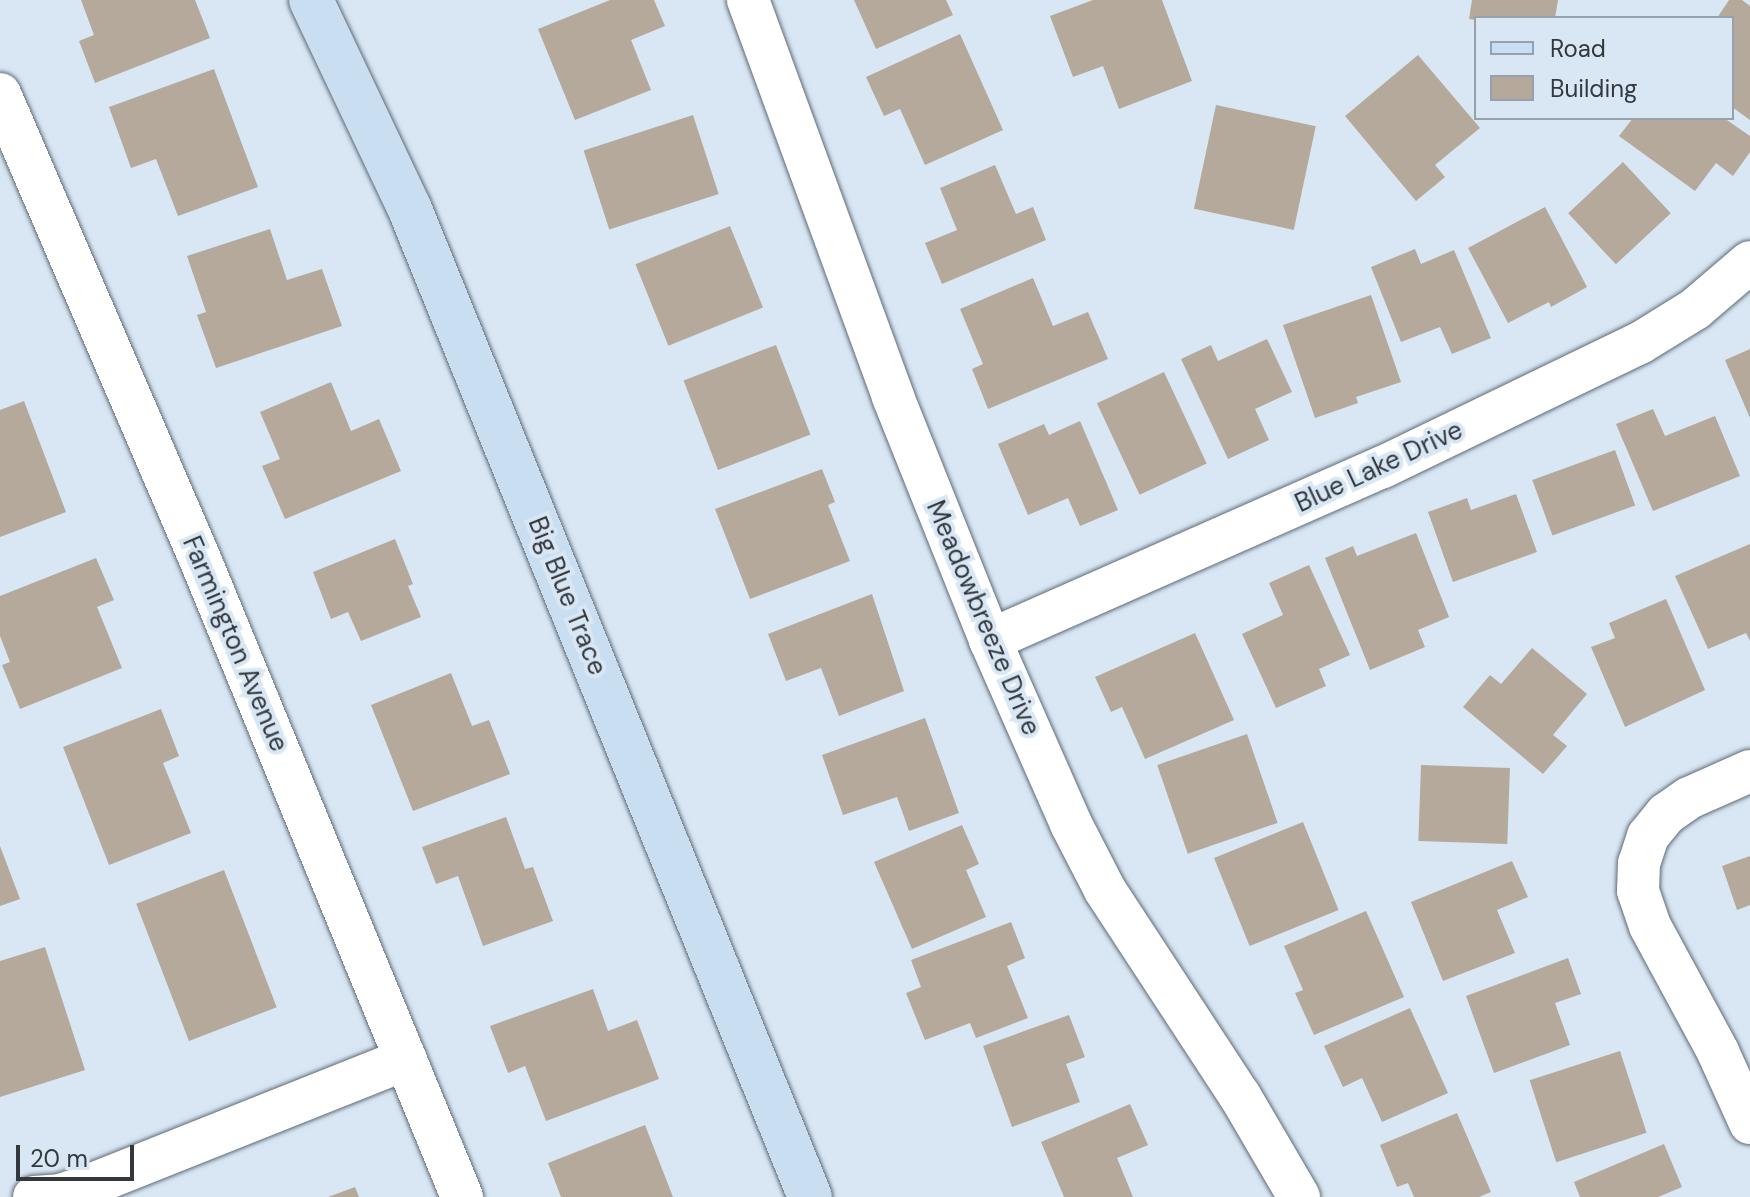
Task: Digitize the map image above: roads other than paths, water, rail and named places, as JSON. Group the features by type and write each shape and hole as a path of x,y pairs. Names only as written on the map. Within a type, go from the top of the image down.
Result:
{"street":[{"name":"Big Blue Trace","path":"311,0 409,207 810,1197"},
{"name":"Meadowbreeze Drive","path":"748,0 893,397 990,640 1071,824 1105,890 1240,1096 1299,1197"},
{"name":"Farmington Avenue","path":"0,94 200,559 462,1197"},
{"name":"Blue Lake Drive","path":"990,640 1383,467 1640,343 1695,309 1750,262"},
{"path":"1750,771 1689,798 1666,814 1648,836 1639,863 1638,891 1650,926 1718,1052 1750,1123"},
{"path":"0,1194 31,1197 60,1195 406,1059"}]}
